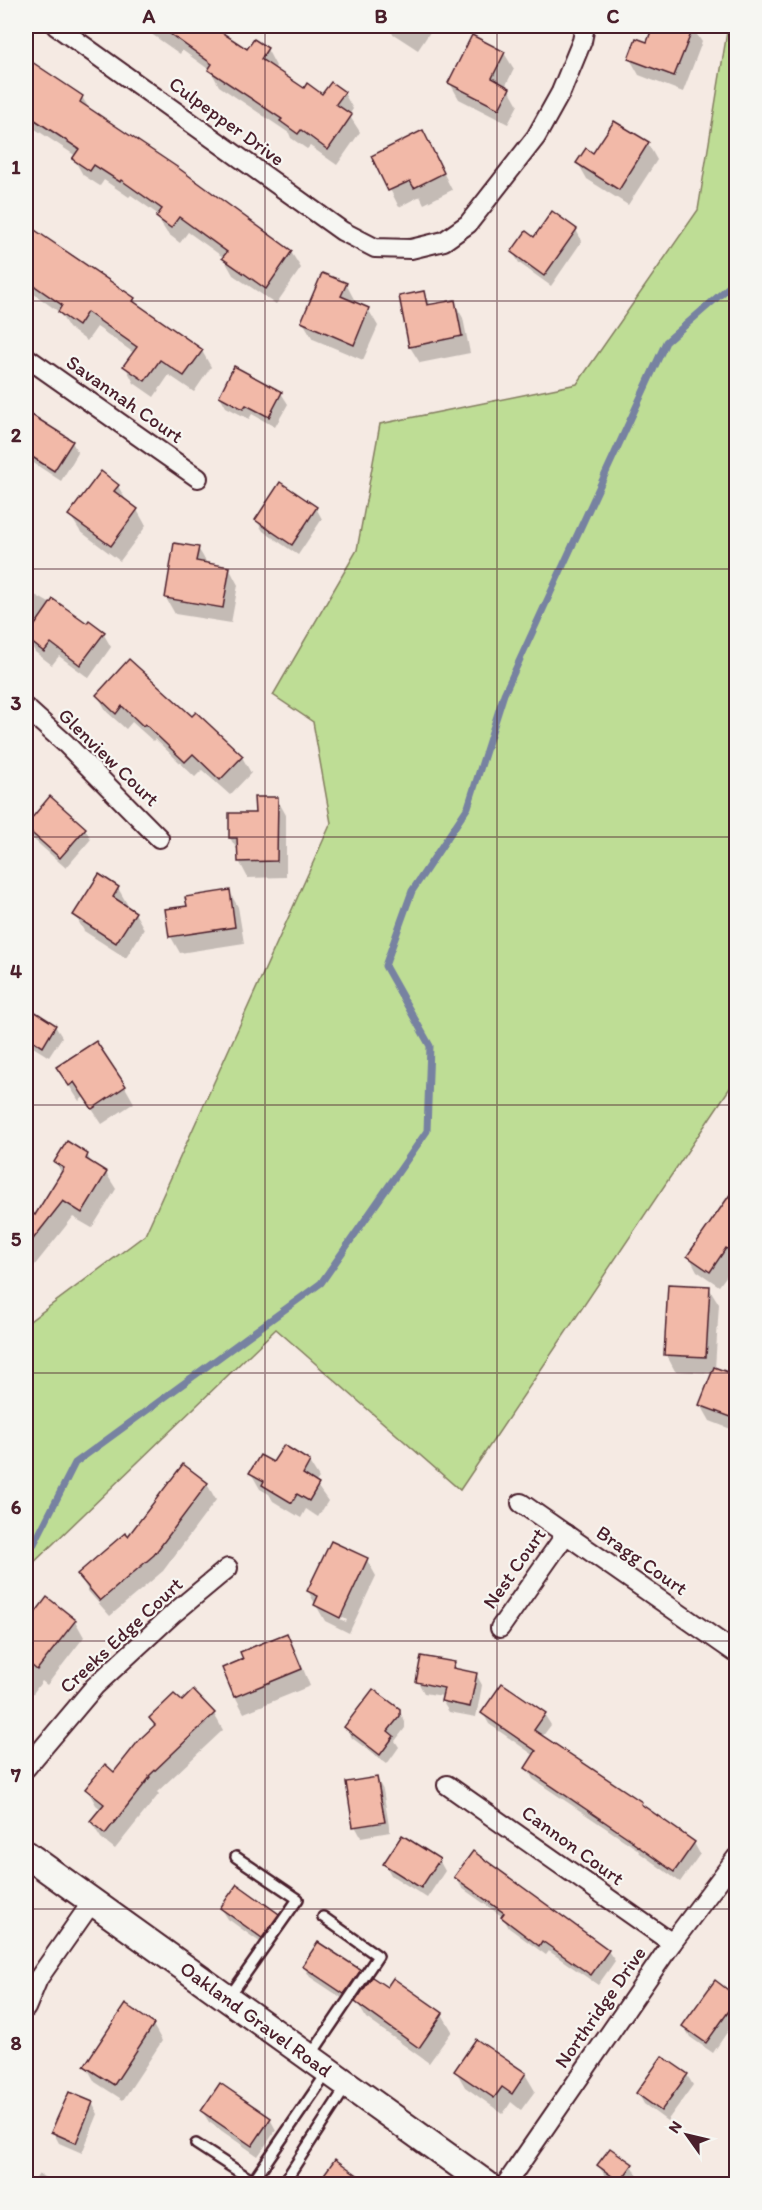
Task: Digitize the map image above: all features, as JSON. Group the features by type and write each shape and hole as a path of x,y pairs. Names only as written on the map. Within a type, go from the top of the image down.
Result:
{"street":[{"name":"Culpepper Drive","path":"56,26 342,231 375,248 411,249 444,241 468,224 536,137 561,92 582,41 585,26"},
{"name":"Savannah Court","path":"26,357 198,478"},
{"name":"Glenview Court","path":"26,708 66,744 159,838"},
{"name":"Bragg Court","path":"521,1503 736,1653"},
{"name":"Nest Court","path":"500,1628 566,1534"},
{"name":"Creeks Edge Court","path":"26,1768 95,1686 174,1613 228,1568"},
{"name":"Cannon Court","path":"447,1785 672,1943"},
{"name":"Oakland Gravel Road","path":"26,1854 328,2071 469,2180"},
{"name":"Northridge Drive","path":"506,2184 672,1943 736,1858"},
{"path":"26,2008 39,1979 92,1902"}],"lane":[{"path":"227,1999 298,1899 236,1857"},
{"path":"283,2184 328,2071 378,1956 323,1917"},
{"path":"196,2144 253,2181 328,2071"}],"green space":[{"path":"728,26 736,26 736,1079 460,1490 276,1329 26,1570 26,1324 145,1235 331,823 313,722 273,695 357,550 380,424 577,384 698,210"}],"building":[{"path":"159,26 212,26 247,49 254,39 268,48 261,59 304,88 307,83 322,94 331,82 345,92 336,104 352,115 328,150 301,130 298,134 280,121 282,119 208,70 212,64"},
{"path":"653,26 694,26 674,76 628,59 636,38 647,42"},
{"path":"472,35 505,52 492,78 510,88 499,109 448,83"},
{"path":"26,58 83,96 80,102 177,167 292,251 266,289 222,258 227,252 179,217 171,228 156,217 162,209 121,180 120,182 94,165 90,171 72,159 79,149 26,114"},
{"path":"614,121 649,142 619,190 576,163 586,148 593,153"},
{"path":"423,130 444,173 414,188 410,181 388,191 371,156"},
{"path":"552,211 577,229 544,276 511,252 526,231 534,237"},
{"path":"26,224 135,298 133,301 203,350 184,376 160,360 145,381 123,366 137,347 87,312 78,326 58,312 62,305 26,280"},
{"path":"322,273 347,283 341,296 369,308 354,345 301,322"},
{"path":"424,291 427,305 455,300 462,336 409,347 399,296"},
{"path":"234,366 282,392 269,417 246,405 243,409 219,396"},
{"path":"32,415 73,441 54,471 26,453 26,425"},
{"path":"101,471 119,485 114,491 138,509 111,546 68,515"},
{"path":"280,482 317,507 292,545 255,520"},
{"path":"174,543 199,547 196,561 230,567 223,608 165,598"},
{"path":"53,599 87,623 89,620 105,632 80,665 51,643 44,652 26,638"},
{"path":"129,659 192,716 196,712 243,756 220,780 193,754 185,762 145,724 143,726 122,706 116,714 96,695"},
{"path":"50,796 86,828 60,858 26,828"},
{"path":"254,797 278,797 277,861 238,862 237,838 229,838 229,813 255,813"},
{"path":"99,874 119,887 113,897 136,912 116,943 73,915"},
{"path":"230,890 235,927 169,937 165,909 187,906 185,897"},
{"path":"26,1006 56,1025 43,1047 26,1036"},
{"path":"96,1041 126,1086 92,1109 74,1082 69,1086 56,1067"},
{"path":"67,1141 88,1154 86,1159 107,1172 82,1213 63,1201 26,1248 26,1207 35,1215 64,1168 54,1162"},
{"path":"736,1186 736,1255 726,1248 710,1272 687,1256"},
{"path":"668,1284 710,1286 706,1357 664,1355"},
{"path":"714,1367 736,1375 736,1419 699,1405"},
{"path":"284,1445 310,1461 303,1474 319,1484 309,1501 297,1494 292,1503 262,1485 264,1481 249,1473 260,1455 273,1462"},
{"path":"183,1464 208,1483 154,1555 100,1601 77,1574 125,1533 128,1536"},
{"path":"331,1541 368,1558 340,1618 314,1605 318,1596 307,1591"},
{"path":"47,1597 76,1620 37,1670 26,1661 26,1625"},
{"path":"287,1633 302,1669 234,1697 222,1668 243,1659 240,1652"},
{"path":"421,1656 455,1662 453,1668 477,1673 470,1707 441,1701 444,1688 416,1682"},
{"path":"502,1683 546,1713 534,1730 642,1802 641,1804 695,1842 674,1872 633,1841 525,1768 536,1751 481,1713"},
{"path":"373,1689 400,1709 400,1716 388,1731 394,1736 380,1755 344,1727"},
{"path":"193,1690 215,1713 149,1776 105,1834 90,1821 104,1804 85,1789 105,1764 114,1772 140,1739 155,1725 149,1718 174,1694 182,1701"},
{"path":"377,1777 385,1822 353,1827 346,1782"},
{"path":"402,1835 440,1859 421,1888 383,1864"},
{"path":"473,1851 609,1950 591,1975 542,1941 539,1946 501,1917 504,1913 454,1877"},
{"path":"237,1884 279,1914 262,1938 220,1908"},
{"path":"318,1942 361,1970 344,1994 302,1966"},
{"path":"372,1977 387,1987 393,1978 443,2013 419,2048 355,2002"},
{"path":"715,1980 736,1996 736,2001 706,2043 682,2026"},
{"path":"125,2004 154,2024 114,2085 84,2066"},
{"path":"476,2039 526,2073 512,2094 502,2087 494,2098 454,2071"},
{"path":"662,2056 688,2074 661,2111 636,2093"},
{"path":"220,2083 271,2118 252,2146 201,2111"},
{"path":"69,2092 93,2102 76,2143 51,2132"},
{"path":"610,2148 633,2164 620,2182 597,2165"},
{"path":"335,2159 370,2184 317,2184"}],"waterway":[{"path":"26,1550 34,1544 75,1463 321,1283 427,1131 430,1046 385,966 412,891 468,807 504,694 666,342 736,281"}]}
